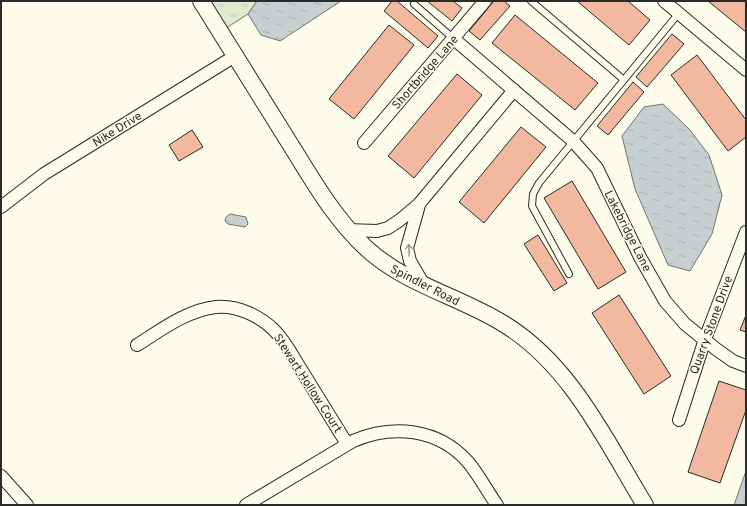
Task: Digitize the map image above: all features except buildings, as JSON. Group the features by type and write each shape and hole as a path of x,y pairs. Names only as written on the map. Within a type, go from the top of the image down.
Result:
{"street":[{"name":"Spindler Road","path":"201,1 326,202 347,230 385,264 424,285 504,323 544,354 568,383 645,505"},
{"name":"Shortbridge Lane","path":"364,143 485,1"},
{"path":"664,1 746,70"},
{"name":"Lakebridge Lane","path":"454,39 574,142 596,168 640,257 665,301 685,324 733,361 746,366"},
{"name":"Nike Drive","path":"1,207 44,174 235,56"},
{"path":"347,230 377,231 388,228 400,220 419,204 514,90"},
{"path":"419,204 408,248 410,261 424,285"},
{"name":"Quarry Stone Drive","path":"679,420 705,339 746,232"},
{"name":"Stewart Hollow Court","path":"137,345 178,320 196,312 217,307 238,309 258,317 274,330 287,346 346,444"},
{"path":"246,505 262,501 346,444 369,434 406,430 441,440 467,462 497,505"},
{"path":"1,476 26,505"}],"lane":[{"path":"531,1 624,80"},
{"path":"414,4 454,39"},
{"path":"569,274 532,206 533,194 539,183 679,13"}],"green space":[{"path":"201,1 257,1 248,14 220,32"}],"water":[{"path":"257,1 341,1 280,41 261,35 248,14"},
{"path":"663,104 689,129 709,155 722,195 712,234 690,271 668,265 635,189 622,136 644,107"},
{"path":"230,214 246,217 248,224 245,227 228,224 225,221 226,217"},
{"path":"746,471 746,505 734,505"}]}
